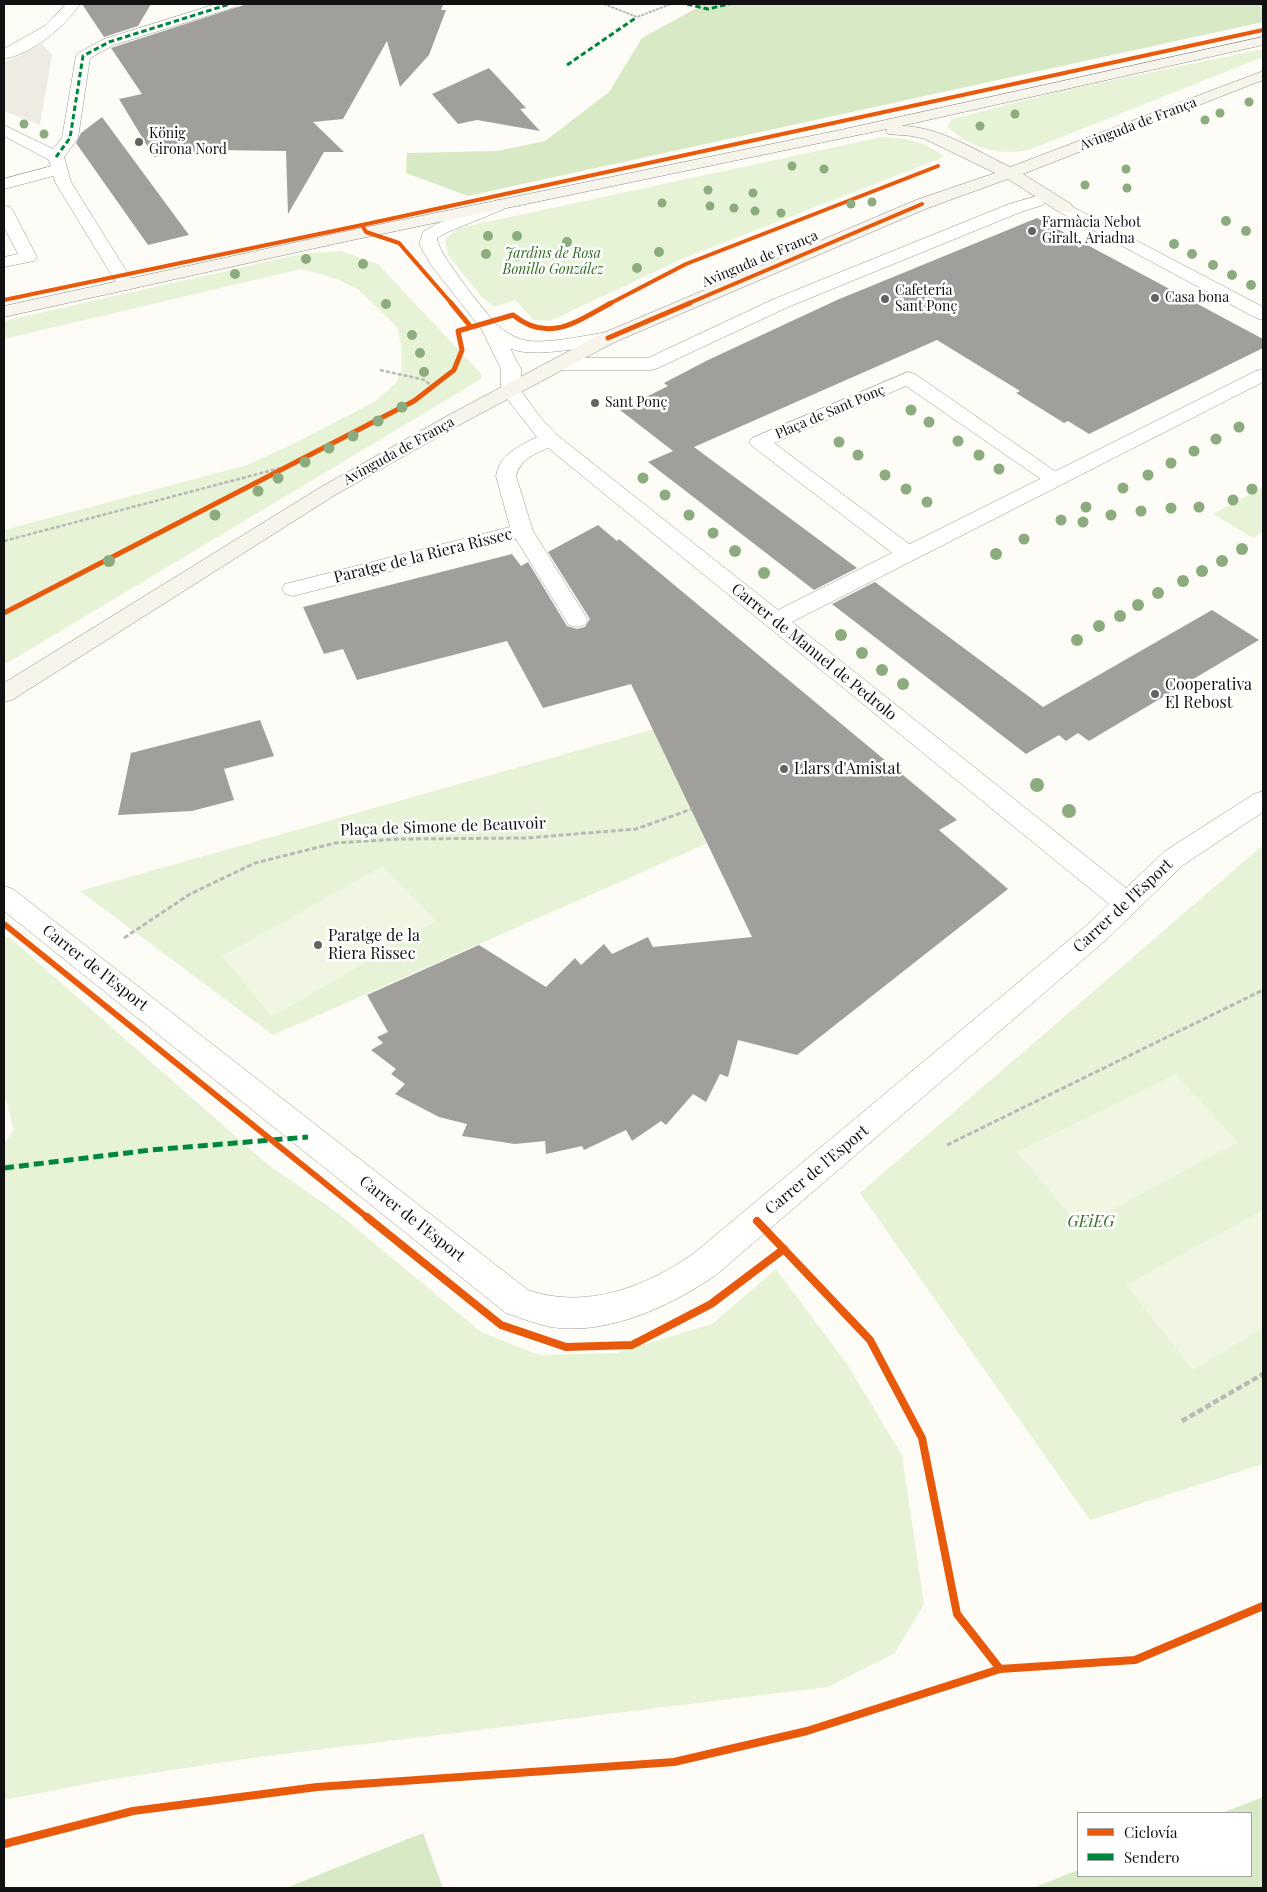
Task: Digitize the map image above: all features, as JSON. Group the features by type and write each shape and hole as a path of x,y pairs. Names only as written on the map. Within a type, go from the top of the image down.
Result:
{"main road":[{"path":"4,311 343,236 840,135 1263,41"},
{"name":"Avinguda de França","path":"4,694 328,491 454,420 608,338 922,204 1009,173 1263,75"},
{"path":"840,135 882,131 913,131 931,136 1009,173 1065,208"},
{"path":"922,204 937,194 952,180 957,169 957,156 949,144"},
{"path":"922,204 978,194 1002,195 1065,208"}],"street":[{"path":"4,55 40,37 60,20 73,4"},
{"path":"126,285 63,182 58,163 70,138 83,56 109,42 230,4"},
{"path":"4,130 58,163"},
{"path":"4,184 58,163"},
{"path":"560,364 651,364 781,303 1014,208 1037,201"},
{"path":"498,205 442,228 429,236 428,244 437,261 491,330 511,369 511,391"},
{"path":"1065,208 1263,314"},
{"path":"4,211 28,257 4,262"},
{"path":"491,330 520,346 546,346 608,338"},
{"path":"775,621 1263,375"},
{"name":"Plaça de Sant Ponç","path":"908,554 759,442 908,378 1055,480"},
{"name":"Carrer de Manuel de Pedrolo","path":"511,391 534,422 550,439 1127,904"},
{"name":"Paratge de la Riera Rissec","path":"550,439 516,457 506,468 506,476 522,531 577,620"},
{"name":"Paratge de la Riera Rissec","path":"294,589 522,531"},
{"name":"Carrer de l'Esport","path":"8,905 518,1302 554,1312 597,1310 624,1305 655,1294 680,1282 719,1255 756,1221 1097,932 1174,858 1263,800"}],"path":[{"path":"604,4 637,17 671,4"},
{"path":"380,370 425,380 433,386"},
{"path":"428,392 440,381"},
{"path":"261,480 296,462"},
{"path":"4,541 288,466"},
{"path":"947,1146 1263,990"},
{"path":"1182,1421 1263,1374"}],"green space":[{"path":"704,4 1263,4 1263,22 468,196 406,173 407,153 497,151 545,141 609,92 642,38"},
{"path":"1263,49 1263,57 1029,150 1018,152 995,151 965,140 947,126 952,119 1061,91"},
{"name":"Jardins de Rosa Bonillo González","path":"882,137 915,141 930,147 944,157 684,258 550,321 534,320 515,300 494,307 481,296 448,255 445,239 459,228"},
{"path":"341,251 378,264 482,375 481,379 4,665 4,530 247,465 297,442 374,402 396,383 401,370 402,348 397,327 359,290 337,279 301,269 4,339 4,321 301,254"},
{"path":"1263,487 1263,532 1253,538 1213,514"},
{"path":"654,729 708,843 273,1035 80,891"},
{"name":"GEiEG","path":"1263,845 1263,1464 1090,1520 860,1193"},
{"name":"Paratge de la Riera Rissec","path":"383,866 436,921 272,1017 222,956"},
{"path":"9,937 267,1164 339,1214 481,1332 539,1355 616,1353 712,1324 776,1269 847,1364 902,1455 924,1604 895,1653 828,1687 251,1758 107,1780 4,1800 4,1144 14,1130 4,1093 4,939"},
{"path":"1176,1074 1238,1142 1080,1227 1017,1152"},
{"path":"1263,1210 1263,1328 1193,1370 1126,1285"},
{"path":"1263,1797 1263,1888 1033,1888 1077,1870 1077,1877 1252,1877 1252,1812 1225,1812"},
{"path":"423,1833 443,1888 286,1888"}],"shaded area":[{"path":"42,44 52,55 40,125 4,111 4,63"}],"building":[{"path":"82,4 151,4 138,26 104,37"},
{"path":"247,4 443,5 441,10 446,10 429,55 400,87 387,41 343,119 313,122 344,152 324,152 288,214 286,151 214,150 154,157 119,99 142,94 111,48"},
{"path":"489,68 526,108 520,109 540,131 477,120 458,124 432,94"},
{"path":"102,117 189,235 148,245 76,143 81,133"},
{"path":"1037,218 1263,339 1263,348 1089,434 1068,421 1064,423 1016,393 1020,391 937,340 694,447 857,568 814,590 648,462 673,451 620,410 668,386 664,383 708,360 837,300"},
{"path":"598,525 617,541 619,539 957,820 939,830 1008,889 797,1055 738,1040 728,1077 720,1074 706,1102 693,1094 666,1125 661,1121 632,1141 626,1130 584,1150 582,1146 546,1154 545,1141 515,1144 462,1136 467,1124 439,1117 395,1094 405,1084 391,1074 396,1069 371,1050 383,1043 377,1037 388,1032 367,995 479,945 546,987 575,958 581,965 604,944 612,954 648,937 653,947 752,937 631,684 543,708 507,641 357,680 343,649 324,654 303,607 512,554 521,566 528,562 567,626 577,629 585,627 590,619 548,552"},
{"path":"875,582 1043,707 1212,610 1259,640 1089,741 1078,733 1066,741 1059,735 1026,754 832,604"},
{"path":"260,720 274,756 224,769 234,800 192,811 118,815 131,753"}],"marked path":[{"path":"56,157 70,138 83,56 109,42 230,4"},
{"path":"687,4 708,9 729,4"},
{"path":"567,65 637,17"},
{"path":"4,1168 151,1150 308,1137"}],"cycle path":[{"path":"4,300 362,225 1263,30"},
{"path":"4,613 414,401 454,370 462,350 458,331 513,315 523,323 540,329 564,328 686,264 938,166"},
{"path":"608,338 922,204"},
{"path":"362,225 366,232 399,243 471,327"},
{"path":"4,924 501,1325 566,1347 632,1345 711,1304 784,1249"},
{"path":"757,1221 870,1340 922,1438 957,1614 1000,1669"},
{"path":"4,1844 133,1811 317,1787 674,1762 807,1731 1000,1669 1135,1660 1263,1606"}],"place":[{"name":"König Girona Nord","path":"139,142"},
{"name":"Farmàcia Nebot Giralt, Ariadna","path":"1032,231"},
{"name":"Casa bona","path":"1155,298"},
{"name":"Cafetería Sant Ponç","path":"885,299"},
{"name":"Sant Ponç","path":"595,403"},
{"name":"Cooperativa El Rebost","path":"1155,694"},
{"name":"Llars d'Amistat","path":"784,769"},
{"name":"Paratge de la Riera Rissec","path":"318,945"}]}
